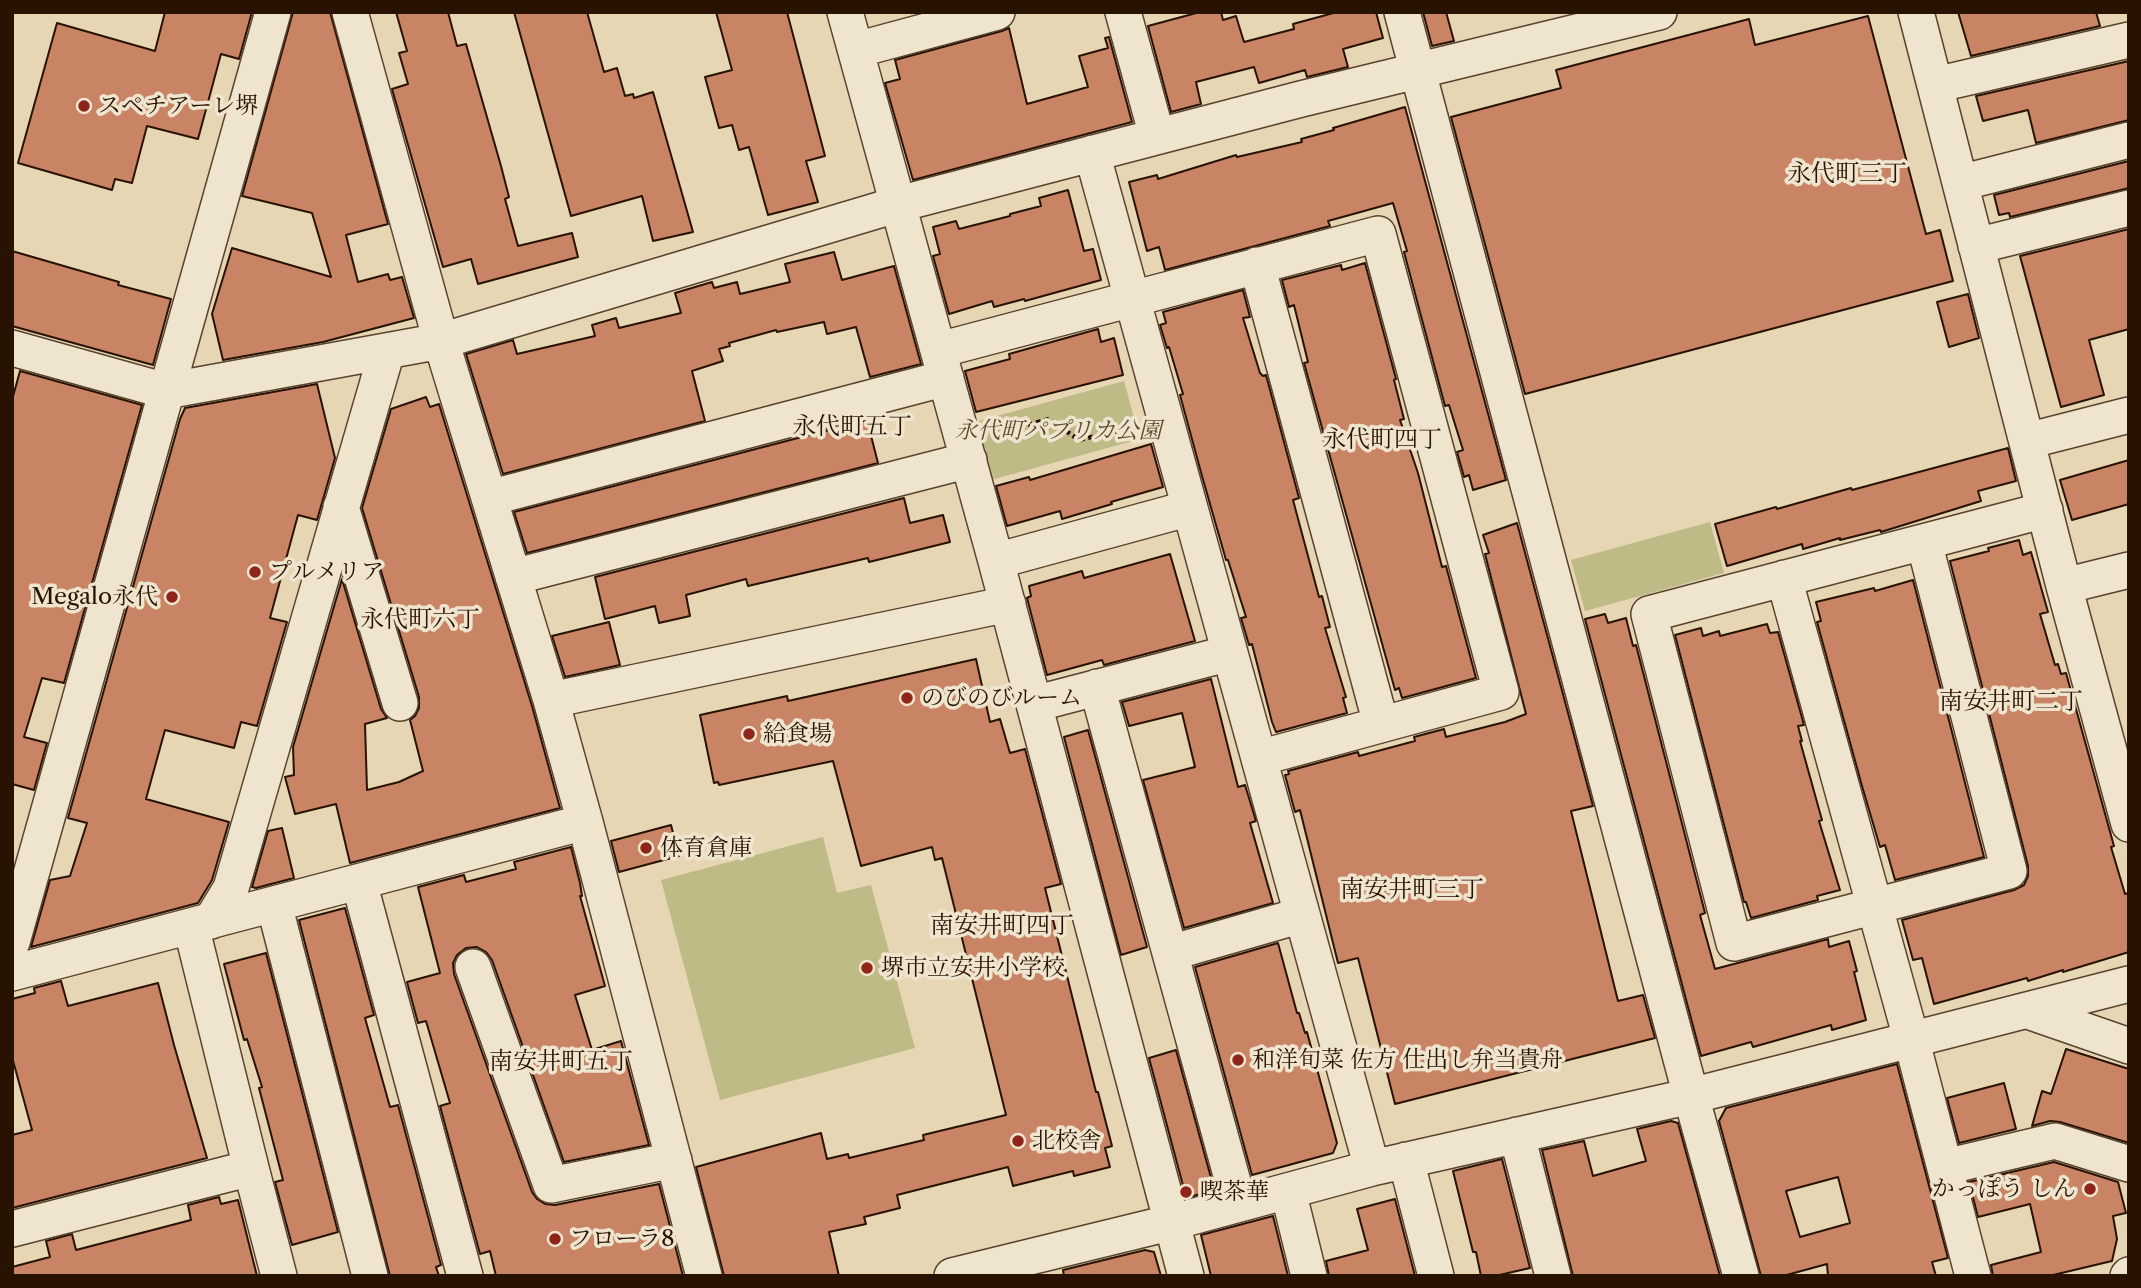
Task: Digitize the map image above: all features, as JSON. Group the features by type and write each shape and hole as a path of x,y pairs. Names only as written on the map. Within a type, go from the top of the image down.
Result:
{"street":[{"path":"12,942 273,12"},
{"path":"350,12 441,341 551,700 704,1276"},
{"path":"845,12 1008,604 1186,1276"},
{"path":"856,50 926,21 997,12"},
{"path":"1123,12 1157,136"},
{"path":"1402,12 1741,1276"},
{"path":"12,348 166,391 441,341 899,204 1157,136 1659,12"},
{"path":"1916,12 2064,586 2129,824"},
{"path":"1935,85 2129,40"},
{"path":"1960,183 2129,140"},
{"path":"1092,153 1372,1168"},
{"path":"1976,246 2129,208"},
{"path":"489,498 943,364 1132,298 1378,234 1502,692 1259,758"},
{"path":"1256,265 1381,724"},
{"path":"201,923 231,888 387,351"},
{"path":"2027,441 2129,415"},
{"path":"513,577 966,451"},
{"path":"341,507 400,703"},
{"path":"996,561 1190,508"},
{"path":"1924,541 2009,871 1734,943 1649,614 1924,541 2045,510"},
{"path":"2064,586 2129,570"},
{"path":"1784,578 1911,1038 1973,1276"},
{"path":"551,700 1008,604"},
{"path":"1034,704 1230,653"},
{"path":"1097,687 1239,1204"},
{"path":"12,973 585,822"},
{"path":"359,882 465,1276"},
{"path":"274,904 370,1276"},
{"path":"1170,953 1302,915"},
{"path":"201,923 251,1168 279,1276"},
{"path":"473,967 551,1185 674,1160"},
{"path":"952,1276 1055,1264 1173,1222 1372,1168 1691,1096 1911,1038 2028,1012 2129,984"},
{"path":"2028,1012 2129,1046"},
{"path":"1517,1135 1553,1276"},
{"path":"1945,1167 2055,1141 2129,1164"},
{"path":"1406,1160 1436,1276"},
{"path":"12,1229 251,1168"},
{"path":"1288,1191 1309,1276"}],"path":[{"path":"966,451 1049,419 1079,440 1166,421"}],"green space":[{"name":"永代町パプリカ公園","path":"1124,381 1140,439 991,480 975,422"},
{"path":"1710,522 1724,573 1585,611 1571,560"},
{"path":"823,837 837,893 871,885 915,1048 720,1100 661,880"}],"building":[{"path":"165,12 252,12 239,59 221,54 198,139 147,126 132,183 115,179 112,190 18,163 57,23 155,51"},
{"path":"293,12 330,12 388,224 346,235 358,282 388,274 390,280 402,277 414,318 323,342 223,360 212,314 232,248 331,277 312,213 242,196"},
{"path":"396,12 448,12 457,46 466,44 509,197 505,199 518,246 572,233 578,257 478,284 471,259 443,267 392,89 408,84 399,53 407,51"},
{"path":"514,12 587,12 604,72 617,68 625,96 633,94 634,98 653,92 693,232 653,241 642,196 571,216"},
{"path":"716,12 787,12 825,156 806,161 818,202 768,215 749,147 739,150 732,125 719,128 705,77 732,70"},
{"path":"1200,12 1221,12 1223,20 1236,16 1244,42 1294,29 1293,24 1337,12 1376,12 1383,38 1343,49 1348,67 1307,77 1305,70 1259,83 1254,67 1196,82 1201,104 1171,112 1148,26"},
{"path":"1423,12 1446,12 1454,41 1432,46"},
{"path":"1958,12 2096,12 2100,26 1971,56"},
{"path":"1868,16 1926,234 1940,230 1953,281 1525,394 1451,117 1561,88 1556,70 1749,19 1755,45"},
{"path":"1009,28 1027,104 1088,87 1079,56 1108,48 1105,38 1109,37 1132,122 913,180 885,83 900,79 895,60"},
{"path":"2129,61 2129,120 2036,143 2028,110 1983,121 1976,96"},
{"path":"1405,107 1506,480 1473,490 1469,475 1464,477 1457,452 1463,450 1449,405 1445,406 1393,203 1328,221 1330,226 1165,270 1159,247 1147,251 1129,182 1157,175 1158,179 1236,155 1237,157 1302,142 1301,139 1334,130 1333,128"},
{"path":"2129,161 2129,188 2010,217 2009,213 1999,215 1994,195"},
{"path":"1068,190 1084,251 1093,249 1101,280 1025,301 1024,299 994,307 992,301 949,314 933,256 940,254 933,227 956,221 959,229 1010,216 1041,206 1039,198"},
{"path":"2129,229 2129,329 2089,340 2104,395 2061,407 2020,256"},
{"path":"12,251 171,299 153,365 12,326"},
{"path":"834,252 842,280 894,266 921,364 870,377 856,327 827,334 824,322 777,332 776,330 729,343 730,346 719,349 723,361 692,371 705,421 503,474 466,354 513,340 517,354 595,336 592,325 616,318 619,328 681,313 675,293 712,282 714,288 737,282 740,294 790,282 785,264"},
{"path":"1365,263 1396,379 1394,380 1404,419 1400,420 1418,473 1442,567 1446,566 1476,678 1402,698 1399,688 1395,690 1304,363 1308,362 1294,305 1289,307 1282,280 1341,265 1342,270"},
{"path":"1243,290 1250,317 1243,318 1260,373 1266,375 1299,498 1293,500 1319,597 1322,596 1330,627 1325,628 1346,697 1343,698 1347,713 1276,732 1252,644 1249,645 1241,618 1246,617 1226,560 1202,476 1180,395 1183,394 1160,325 1166,323 1163,312"},
{"path":"1968,294 1979,338 1949,347 1937,302"},
{"path":"1098,329 1101,342 1114,338 1123,375 976,412 965,371 1010,359 1009,354"},
{"path":"20,371 142,405 64,683 42,678 24,737 47,743 34,790 12,784 12,400"},
{"path":"317,384 335,458 317,520 298,515 270,618 287,622 257,726 241,722 234,748 165,730 146,799 229,822 212,880 198,903 31,947 50,880 70,876 87,823 68,818 185,408"},
{"path":"426,397 430,407 439,404 532,706 560,808 350,863 336,804 295,814 285,777 294,775 293,747 342,579 381,709 387,718 365,724 367,790 399,782 423,771 410,720 419,708 419,697 362,508 391,409"},
{"path":"867,420 878,463 527,553 514,512"},
{"path":"1151,444 1163,487 1062,519 1060,511 1007,526 996,486 1029,477 1030,480"},
{"path":"2008,448 2016,481 1978,491 1981,501 1881,532 1880,530 1840,538 1803,549 1802,544 1727,566 1715,524"},
{"path":"2129,460 2129,504 2072,520 2060,480"},
{"path":"904,498 910,523 943,515 950,542 869,562 868,558 748,586 746,579 686,595 690,616 659,623 655,606 605,619 595,577"},
{"path":"1517,523 1593,806 1571,811 1618,1001 1643,995 1655,1038 1395,1104 1358,958 1338,963 1300,810 1295,812 1285,775 1289,774 1288,771 1358,752 1359,756 1415,741 1414,737 1444,729 1446,737 1526,714 1485,554 1489,553 1483,535"},
{"path":"2019,540 2023,555 2031,552 2048,612 2040,614 2055,665 2058,664 2061,674 2066,673 2114,846 2111,847 2125,894 2129,893 2129,952 2063,972 2028,981 2027,978 1934,1004 1922,958 1913,960 1902,920 2014,890 2024,885 2028,876 2028,866 1950,561"},
{"path":"1170,554 1195,641 1104,665 1102,660 1047,675 1027,598 1031,596 1029,586 1082,571 1084,578"},
{"path":"1913,580 1984,857 1895,880 1885,845 1880,847 1862,786 1817,622 1821,621 1816,602 1874,588 1875,591"},
{"path":"1605,614 1608,623 1626,618 1633,646 1636,645 1705,913 1700,915 1715,969 1828,939 1829,947 1849,941 1866,1020 1832,1030 1831,1025 1753,1047 1751,1042 1701,1056 1585,619"},
{"path":"609,622 620,665 565,677 552,636"},
{"path":"1767,624 1770,633 1778,632 1804,725 1798,726 1800,741 1822,820 1819,821 1840,890 1817,896 1818,900 1751,918 1744,902 1675,635 1701,628 1703,636 1719,631 1720,636"},
{"path":"976,659 990,722 1000,719 1010,753 1025,749 1061,884 1045,888 1112,1146 1105,1148 1110,1167 1074,1176 1073,1171 1013,1186 1008,1167 897,1195 900,1208 864,1217 866,1224 829,1232 839,1276 724,1276 696,1167 821,1133 827,1159 848,1154 849,1158 924,1140 923,1135 1006,1115 942,858 935,860 932,847 861,866 833,761 719,785 718,782 714,783 700,715 787,696 788,701"},
{"path":"1211,679 1238,787 1245,785 1256,821 1250,823 1273,903 1184,928 1143,780 1195,767 1182,713 1129,726 1122,702"},
{"path":"1088,730 1147,947 1121,955 1064,737"},
{"name":"体育倉庫","path":"671,825 679,856 619,872 611,841"},
{"path":"282,828 294,878 252,887 268,831"},
{"path":"571,847 580,883 580,896 605,986 575,995 592,1050 621,1041 649,1145 564,1162 492,960 486,952 477,947 466,948 457,955 453,963 454,974 532,1192 537,1199 545,1204 555,1205 659,1184 683,1276 496,1276 490,1251 480,1254 440,1106 450,1103 426,1021 418,1023 407,982 440,973 418,887 464,875 466,882 516,869 514,862"},
{"path":"345,908 374,1015 365,1018 390,1107 398,1105 441,1265 436,1267 439,1276 390,1276 299,920"},
{"path":"1278,943 1297,1013 1305,1033 1307,1032 1337,1143 1333,1153 1252,1175 1195,967"},
{"path":"266,953 338,1232 292,1245 275,1182 283,1180 259,1088 262,1087 247,1039 244,1040 224,964"},
{"path":"61,981 68,1006 158,983 207,1158 12,1208 12,1135 32,1130 12,1057 12,999 35,993 34,988"},
{"path":"2066,1049 2129,1069 2129,1143 2060,1122 2050,1121 2032,1126 2042,1091 2051,1094"},
{"path":"1176,1050 1213,1185 1210,1186 1214,1190 1190,1197 1189,1192 1185,1193 1149,1058"},
{"path":"1897,1064 1948,1258 1932,1262 1936,1276 1828,1276 1827,1264 1783,1276 1761,1276 1719,1121 1726,1108","holes":["1838,1177 1850,1223 1800,1237 1786,1191"]},
{"path":"2004,1083 2016,1129 1959,1143 1947,1098"},
{"path":"1671,1121 1678,1123 1720,1276 1573,1276 1542,1150 1584,1141 1593,1176 1646,1161 1637,1129"},
{"path":"1502,1159 1530,1268 1495,1276 1481,1276 1453,1171"},
{"path":"2054,1162 2118,1182 2126,1213 2113,1216 2117,1239 2112,1261 2049,1276 1993,1276 1991,1265 2041,1252 2030,1204 1978,1217 1969,1182"},
{"path":"219,1197 221,1204 238,1200 257,1276 12,1276 12,1267 50,1257 46,1241 72,1234 76,1250 191,1220 188,1205"},
{"path":"1395,1199 1415,1276 1329,1276 1326,1261 1368,1250 1357,1209"},
{"path":"1273,1216 1288,1276 1211,1276 1201,1235"},
{"path":"1145,1250 1154,1252 1161,1276 1064,1276 1063,1270"}],"place":[{"name":"スペチアーレ堺","path":"84,106"},
{"name":"プルメリア","path":"255,572"},
{"name":"Megalo永代","path":"172,597"},
{"name":"のびのびルーム","path":"907,698"},
{"name":"給食場","path":"749,734"},
{"name":"体育倉庫","path":"646,848"},
{"name":"堺市立安井小学校","path":"867,968"},
{"name":"和洋旬菜 佐方 仕出し弁当貴舟","path":"1238,1060"},
{"name":"北校舎","path":"1018,1141"},
{"name":"かっぽう しん","path":"2090,1189"},
{"name":"喫茶華","path":"1186,1192"},
{"name":"フローラ8","path":"555,1239"}],"district":[{"name":"永代町三丁","path":"1847,174"},
{"name":"永代町五丁","path":"852,427"},
{"name":"永代町四丁","path":"1382,440"},
{"name":"永代町六丁","path":"420,620"},
{"name":"南安井町二丁","path":"2011,702"},
{"name":"南安井町三丁","path":"1412,890"},
{"name":"南安井町四丁","path":"1002,926"},
{"name":"南安井町五丁","path":"561,1062"}]}
